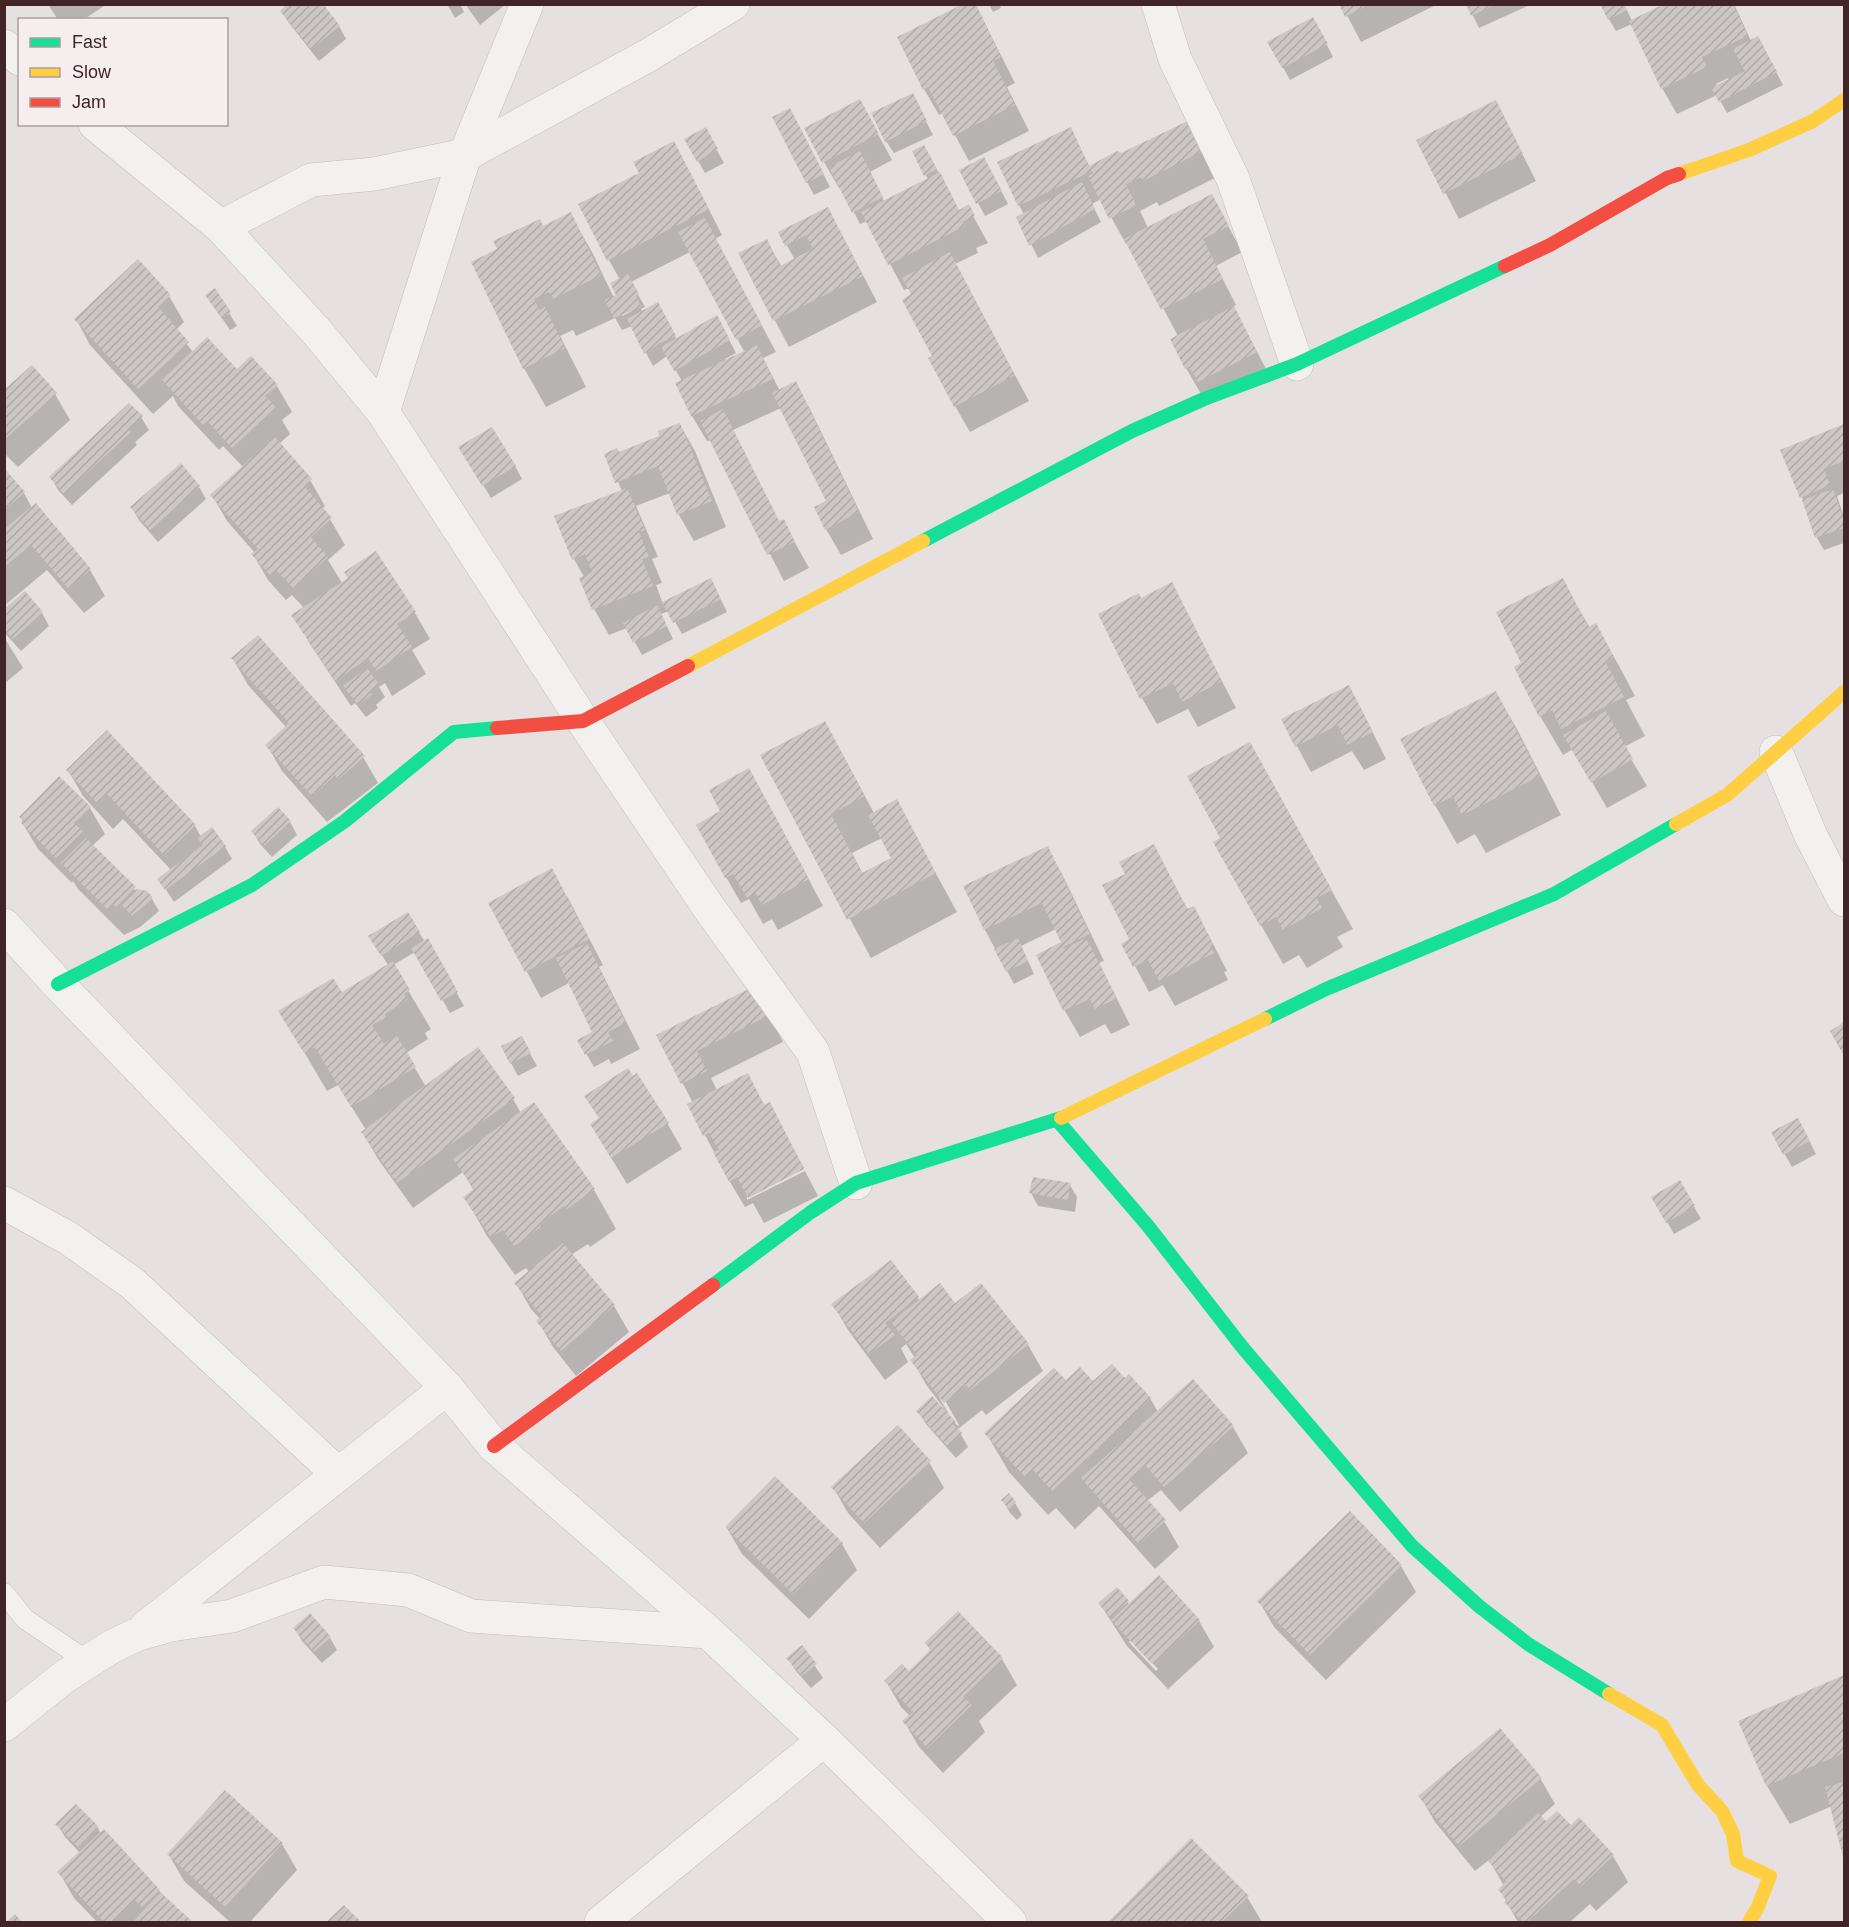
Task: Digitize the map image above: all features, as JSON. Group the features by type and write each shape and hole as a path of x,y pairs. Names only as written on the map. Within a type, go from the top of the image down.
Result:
{"street":[{"path":"383,412 465,155 527,4"},
{"path":"220,227 311,180 374,174 465,155 647,56 733,4"},
{"path":"1158,4 1176,59 1233,179 1297,364"},
{"path":"4,46 18,57"},
{"path":"58,984 252,885 345,821 454,732 583,721 1132,431 1204,399 1297,364 1550,245 1667,178 1749,150 1813,121 1845,100"},
{"path":"97,126 220,227 317,332 383,412 583,721 709,908 813,1052 856,1183"},
{"path":"494,1446 811,1212 856,1183 1057,1120 1326,990 1554,894 1727,795 1845,692"},
{"path":"1776,752 1811,836 1845,900"},
{"path":"4,925 447,1388 494,1446 708,1632 824,1740 1010,1923"},
{"path":"1057,1120 1148,1226 1243,1348 1412,1546 1480,1607 1528,1644 1662,1725 1698,1785 1722,1811 1734,1834 1737,1862 1770,1876 1749,1923"},
{"path":"4,1203 68,1238 132,1283 338,1474"},
{"path":"136,1635 447,1388"},
{"path":"4,1725 87,1661 136,1635 171,1624 232,1616 324,1582 408,1590 471,1616 708,1632"},
{"path":"601,1923 824,1740"}],"lane":[{"path":"4,1593 26,1619 87,1661"}],"building":[{"path":"287,4 323,4 340,26 311,49 280,11"},
{"path":"963,4 976,4 1001,57 993,61 1015,105 953,136 928,87 923,90 897,37"},
{"path":"1339,4 1370,4 1345,17"},
{"path":"1466,4 1497,4 1471,16"},
{"path":"1600,4 1624,4 1627,10 1608,20"},
{"path":"1664,4 1733,4 1748,36 1702,57 1707,67 1661,89 1629,21"},
{"path":"1313,17 1328,44 1282,68 1267,42"},
{"path":"1758,36 1777,72 1719,102 1711,88 1745,71 1733,49"},
{"path":"913,93 927,121 885,142 871,113"},
{"path":"860,99 879,134 822,163 804,128"},
{"path":"1496,100 1523,154 1443,194 1416,140"},
{"path":"790,108 824,174 806,183 772,117"},
{"path":"1192,119 1207,149 1143,181 1141,177 1126,184 1136,205 1109,219 1088,176 1093,173 1092,171 1018,206 997,162 1071,127 1089,166 1117,151 1121,153"},
{"path":"706,127 718,149 697,162 684,139"},
{"path":"674,141 709,209 607,261 578,204 639,173 633,162"},
{"path":"924,145 937,169 924,176 912,151"},
{"path":"860,151 883,197 852,213 829,167"},
{"path":"984,157 1002,191 976,204 959,170"},
{"path":"940,172 959,210 969,204 975,216 963,222 965,226 888,265 861,212"},
{"path":"1082,182 1095,209 1029,246 1016,217"},
{"path":"1212,194 1229,226 1203,239 1223,279 1161,310 1124,239"},
{"path":"828,207 863,276 773,321 738,253 767,239 780,266 813,249 806,235 785,246 778,232"},
{"path":"571,212 601,275 553,299 549,292 534,299 539,310 545,307 565,348 523,369 471,262 497,249 493,241 540,219 543,226"},
{"path":"705,218 762,325 736,340 678,232"},
{"path":"950,252 1015,375 954,407 928,358 932,356 902,300 911,294 902,278"},
{"path":"138,259 171,295 158,307 189,342 138,389 74,319"},
{"path":"628,274 639,294 636,296 641,307 614,318 605,300 616,295 610,283"},
{"path":"215,288 231,312 222,319 205,295"},
{"path":"658,302 676,336 644,354 627,319"},
{"path":"1234,306 1257,352 1198,382 1189,367 1185,369 1170,339"},
{"path":"717,315 730,340 674,371 661,347"},
{"path":"207,337 237,369 251,356 278,385 265,396 276,407 232,448 207,421 203,425 162,380"},
{"path":"757,345 773,379 691,416 675,383"},
{"path":"32,365 57,393 4,440 4,390"},
{"path":"796,381 859,512 825,530 814,507 826,501 772,393"},
{"path":"129,403 143,416 129,429 131,432 64,494 49,477"},
{"path":"723,409 779,521 784,519 795,542 767,555 700,421"},
{"path":"680,423 712,501 677,515 658,466 615,483 604,454 617,448 619,452 659,436 658,431"},
{"path":"1844,424 1844,461 1824,469 1830,485 1800,498 1780,450"},
{"path":"492,427 516,466 482,486 458,447"},
{"path":"275,437 312,479 304,486 332,518 311,537 328,557 293,588 276,570 270,575 251,554 258,549 210,495"},
{"path":"181,463 200,486 150,530 130,507"},
{"path":"4,468 25,492 4,510"},
{"path":"627,488 645,530 639,532 649,557 642,559 653,586 592,610 579,578 592,572 585,554 572,560 554,516"},
{"path":"1833,489 1844,521 1844,528 1815,538 1802,500"},
{"path":"36,503 91,569 68,588 31,545 4,567 4,529"},
{"path":"376,551 416,612 397,624 412,647 376,671 368,658 335,681 291,615 348,578 344,572"},
{"path":"711,578 721,599 673,623 662,602"},
{"path":"1563,578 1588,627 1596,623 1614,657 1605,661 1624,697 1561,729 1552,710 1539,717 1514,667 1521,663 1496,612"},
{"path":"1172,582 1222,681 1182,702 1173,683 1140,699 1098,614 1139,593 1141,598"},
{"path":"25,591 43,612 13,639 4,630 4,609"},
{"path":"657,605 667,626 633,643 623,623"},
{"path":"258,635 365,756 339,779 335,775 312,796 265,745 289,723 231,658"},
{"path":"367,668 379,684 369,692 372,694 358,705 343,686"},
{"path":"1349,685 1373,732 1347,745 1338,725 1295,747 1281,719"},
{"path":"1496,691 1540,776 1462,815 1453,796 1434,806 1400,739"},
{"path":"1606,711 1633,759 1591,783 1563,735"},
{"path":"825,721 865,796 831,814 862,873 891,858 868,815 897,799 936,873 847,920 760,755"},
{"path":"107,730 196,825 164,855 107,794 98,804 66,770"},
{"path":"1250,742 1332,890 1317,898 1322,908 1283,930 1276,917 1260,926 1213,842 1220,838 1187,776"},
{"path":"749,768 809,879 762,905 756,893 747,898 733,874 725,878 696,825 720,811 709,790"},
{"path":"59,776 91,807 74,823 83,831 56,858 21,823 24,821 19,817"},
{"path":"278,807 291,821 264,846 251,831"},
{"path":"212,827 226,846 165,890 157,879 203,845 197,838"},
{"path":"86,838 136,887 116,907 113,904 108,910 61,863"},
{"path":"1154,844 1187,909 1194,906 1213,944 1210,946 1214,953 1159,981 1148,960 1133,967 1121,944 1129,939 1102,885 1125,874 1119,862"},
{"path":"1048,846 1090,934 1063,947 1064,949 1086,938 1117,998 1095,1009 1090,999 1063,1011 1036,955 1061,942 1042,903 984,930 963,886"},
{"path":"552,868 589,939 525,972 488,903"},
{"path":"137,889 147,891 153,898 132,916 121,904"},
{"path":"408,912 420,932 381,956 368,936"},
{"path":"428,938 458,992 441,1001 411,948"},
{"path":"1018,938 1028,961 1006,972 994,949"},
{"path":"587,943 626,1023 608,1032 613,1041 585,1055 577,1040 592,1032 556,958"},
{"path":"393,961 410,990 404,994 407,1000 385,1014 386,1018 372,1025 384,1044 397,1036 416,1067 351,1107 315,1047 304,1053 278,1011 333,978 342,992"},
{"path":"755,986 770,1015 697,1051 707,1071 681,1084 656,1035"},
{"path":"1844,1022 1844,1056 1830,1031"},
{"path":"522,1036 531,1053 510,1064 501,1046"},
{"path":"478,1047 515,1098 397,1183 361,1132"},
{"path":"628,1068 633,1076 637,1073 669,1123 611,1158 590,1124 599,1118 584,1096"},
{"path":"748,1073 764,1105 770,1102 804,1169 748,1198 737,1177 729,1182 713,1152 719,1150 709,1133 703,1136 687,1104"},
{"path":"534,1102 595,1189 567,1209 564,1206 539,1224 541,1227 514,1246 503,1230 491,1237 463,1197 474,1189 453,1159"},
{"path":"1798,1118 1810,1141 1783,1155 1771,1132"},
{"path":"1033,1177 1071,1183 1068,1200 1029,1193"},
{"path":"1680,1180 1695,1206 1666,1223 1651,1197"},
{"path":"563,1243 615,1305 561,1351 536,1321 542,1316 514,1283"},
{"path":"891,1260 919,1297 885,1323 895,1335 869,1354 831,1304"},
{"path":"940,1283 955,1303 981,1283 1029,1344 970,1390 966,1385 944,1403 910,1360 917,1355 891,1322"},
{"path":"1112,1364 1125,1378 1129,1374 1151,1398 1052,1491 1033,1470 1025,1477 984,1433 1054,1368 1066,1380 1080,1367 1093,1381"},
{"path":"1193,1379 1234,1426 1164,1487 1145,1465 1129,1479 1166,1520 1139,1544 1081,1478"},
{"path":"932,1396 956,1422 953,1424 962,1433 948,1447 916,1411"},
{"path":"898,1425 931,1461 864,1523 831,1487"},
{"path":"775,1476 843,1543 793,1594 725,1527"},
{"path":"1009,1493 1016,1502 1009,1509 1001,1500"},
{"path":"1350,1511 1402,1565 1310,1655 1257,1601"},
{"path":"1159,1575 1200,1620 1152,1664 1111,1620"},
{"path":"1117,1587 1129,1601 1110,1617 1098,1603"},
{"path":"958,1611 1003,1658 963,1697 972,1705 927,1748 902,1721 913,1712 884,1681 902,1664 909,1671 931,1649 924,1643"},
{"path":"310,1613 331,1637 314,1652 293,1628"},
{"path":"802,1645 817,1664 802,1676 786,1658"},
{"path":"1844,1675 1844,1753 1766,1786 1738,1721"},
{"path":"1500,1728 1542,1778 1459,1846 1418,1796"},
{"path":"1844,1782 1844,1861 1825,1787"},
{"path":"225,1790 283,1843 225,1907 167,1854"},
{"path":"76,1804 98,1826 78,1847 55,1824"},
{"path":"1557,1811 1571,1825 1579,1817 1614,1855 1581,1886 1574,1879 1527,1922 1523,1922 1504,1902 1507,1900 1498,1890 1506,1881 1488,1861 1538,1813 1546,1821"},
{"path":"104,1829 160,1890 142,1907 135,1900 112,1922 104,1922 57,1872"},
{"path":"1191,1838 1249,1896 1222,1922 1108,1922"},
{"path":"160,1892 193,1922 133,1922"},
{"path":"344,1905 361,1922 326,1922"},
{"path":"15,1914 22,1922 6,1922"}],"traffic: fast":[{"path":"923,541 1132,431 1204,399 1297,364 1505,266"},
{"path":"58,984 252,885 345,821 454,732 497,728"},
{"path":"1265,1019 1326,989 1554,894 1676,824"},
{"path":"713,1285 811,1212 856,1183 1061,1118"},
{"path":"1057,1120 1148,1226 1243,1348 1412,1546 1480,1607 1528,1644 1609,1694"}],"traffic: slow":[{"path":"1679,174 1749,150 1813,121 1844,100"},
{"path":"688,666 923,541"},
{"path":"1676,824 1727,795 1844,692"},
{"path":"1061,1118 1265,1019"},
{"path":"1609,1694 1662,1725 1698,1785 1722,1811 1733,1834 1737,1861 1770,1876 1757,1909 1749,1922"}],"traffic: jam":[{"path":"1505,266 1550,245 1667,178 1679,174"},
{"path":"497,728 583,721 688,666"},
{"path":"494,1446 713,1285"}]}
